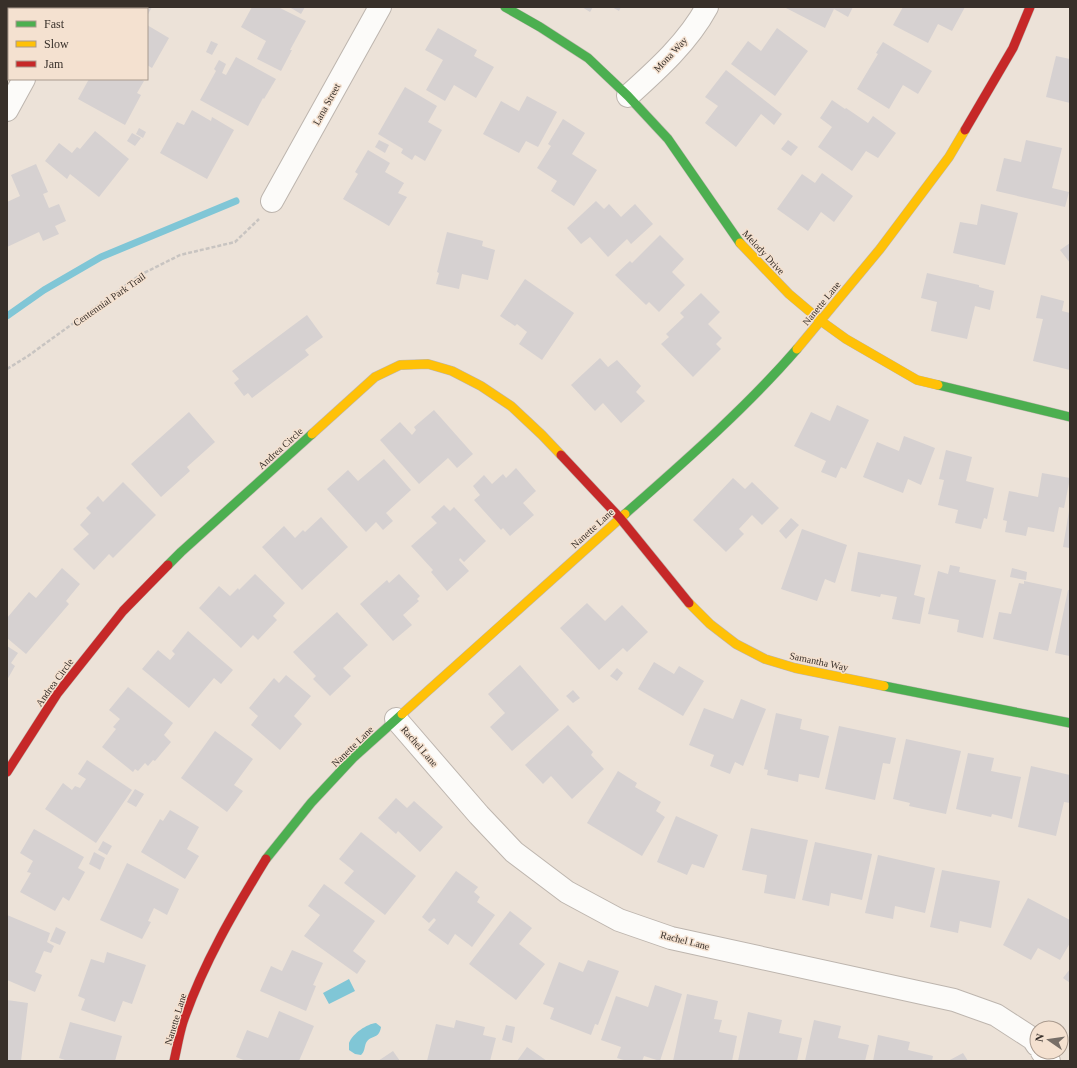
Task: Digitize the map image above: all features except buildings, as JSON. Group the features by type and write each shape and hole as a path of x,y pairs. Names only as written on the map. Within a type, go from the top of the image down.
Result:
{"street":[{"name":"Lana Street","path":"272,201 380,7"},
{"name":"Melody Drive","path":"505,7 540,27 588,58 628,96 668,139 737,240 789,294 821,321 846,339 917,380 1070,417"},
{"name":"Mona Way","path":"628,96 675,52 700,19 707,7"},
{"name":"Nanette Lane","path":"174,1061 183,1023 203,972 232,914 269,854 311,803 353,758 679,466 773,377 880,249 949,157 1013,48 1030,7"},
{"path":"7,110 23,80"},
{"name":"Andrea Circle","path":"7,772 61,688 123,611 181,552 375,378 400,365 428,364 452,370 481,386 511,406 542,435 620,518"},
{"name":"Samantha Way","path":"620,518 692,607 710,624 736,644 765,659 795,668 1070,723"},
{"name":"Rachel Lane","path":"396,719 479,815 514,852 567,892 619,920 672,938 954,1000 996,1015 1029,1036"}],"path":[{"name":"Centennial Park Trail","path":"7,369 28,356 140,275 180,255 235,242 260,218 272,201"}],"water":[{"path":"349,979 355,991 329,1004 323,993"},
{"path":"376,1023 381,1027 379,1034 368,1040 361,1055 355,1054 349,1050 349,1043 357,1033 365,1027"}],"waterway":[{"path":"7,316 44,290 101,257 236,201"}],"traffic: fast":[{"path":"505,7 540,27 588,58 628,96 668,139 740,243"},
{"path":"625,514 736,413 797,349"},
{"path":"938,385 1070,417"},
{"path":"168,565 312,434"},
{"path":"884,686 1070,723"},
{"path":"266,859 311,803 353,758 402,714"}],"traffic: slow":[{"path":"797,349 880,249 949,157 965,130"},
{"path":"740,243 789,294 821,321 846,339 917,380 938,385"},
{"path":"312,434 375,377 400,365 428,364 452,371 481,386 511,406 561,455"},
{"path":"402,714 625,514"},
{"path":"689,603 710,624 736,644 765,659 795,668 884,686"}],"traffic: jam":[{"path":"965,130 1013,48 1030,7"},
{"path":"561,455 620,518 689,603"},
{"path":"7,772 57,694 123,611 168,565"},
{"path":"174,1061 183,1022 200,979 220,938 266,859"}]}
